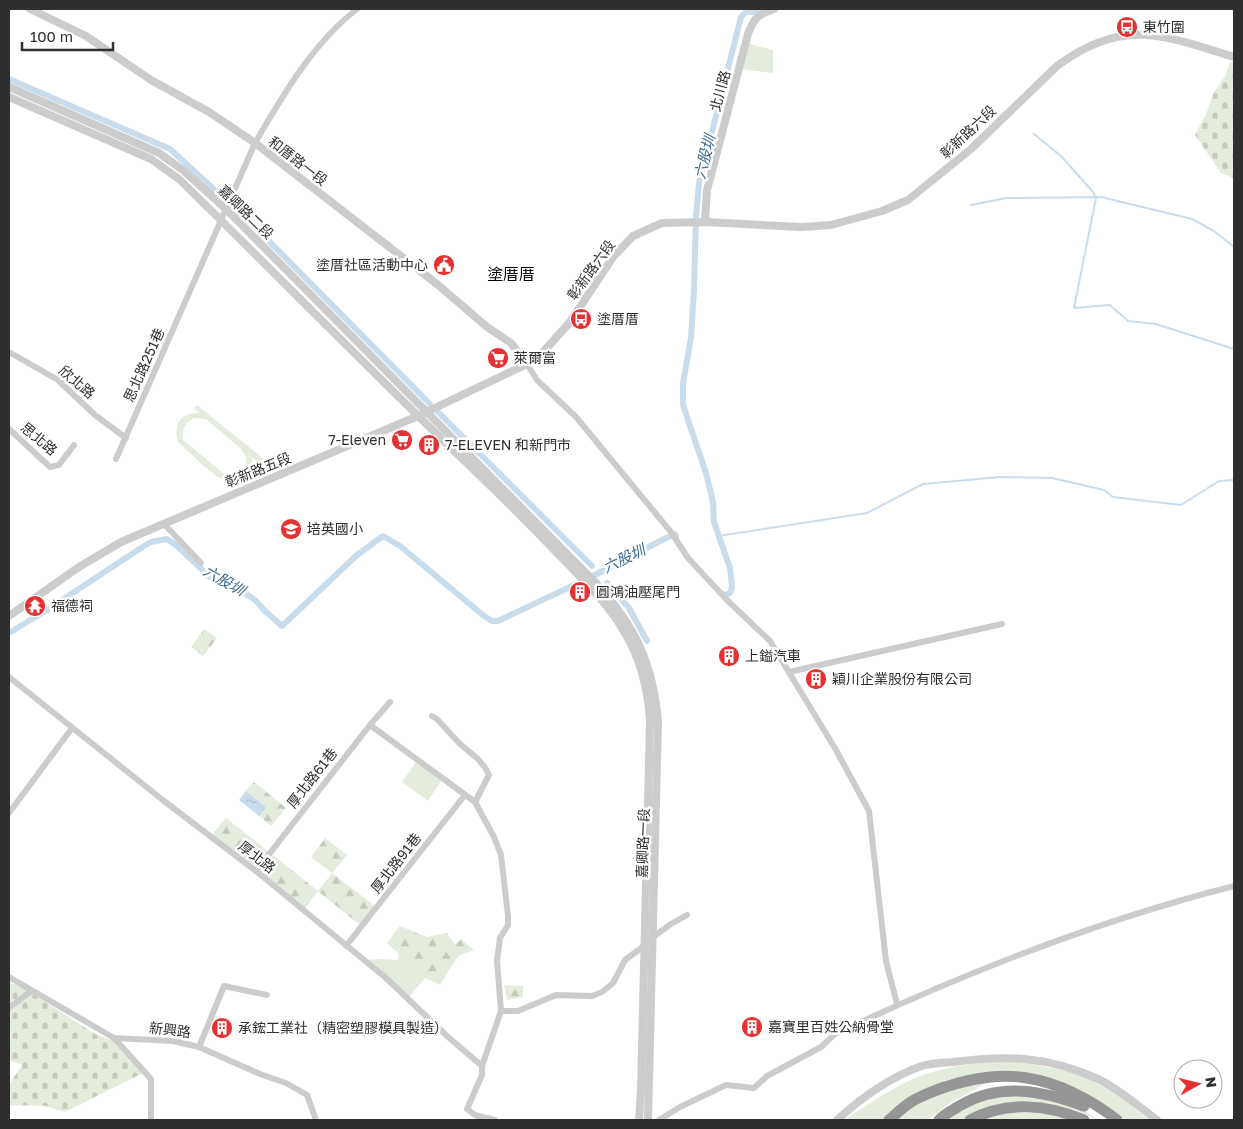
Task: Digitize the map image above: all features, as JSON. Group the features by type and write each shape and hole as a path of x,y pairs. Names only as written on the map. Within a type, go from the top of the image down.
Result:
{"highway":[{"path":"889,1120 915,1100 932,1092 983,1078 1028,1078 1060,1088 1097,1105 1116,1120"},
{"path":"939,1120 972,1099 987,1094 1013,1090 1036,1092 1062,1098 1110,1120"},
{"path":"970,1120 984,1112 1022,1106 1039,1106 1084,1120"}],"street":[{"name":"和厝路一段","path":"30,9 86,36 151,80 208,112 255,143 437,284 487,327 511,343 527,364"},
{"name":"思北路251巷","path":"116,458 255,143 283,95 318,48 344,19 357,9"},
{"name":"北川路","path":"705,222 707,190 748,34 753,20 762,13 774,9"},
{"name":"彰新路六段","path":"527,364 544,351 570,322 613,258 633,236 662,223 705,222 802,227 831,225 882,211 908,200 971,149 1057,66 1072,54 1122,35 1147,34 1168,37 1234,57"},
{"name":"嘉卿路二段","path":"9,87 159,152 228,204 426,412"},
{"name":"嘉卿路二段","path":"9,97 152,159 179,179 418,416"},
{"name":"欣北路","path":"9,352 58,380 95,414 126,438"},
{"name":"彰新路五段","path":"9,616 79,567 121,542 418,416 527,364"},
{"path":"527,364 537,380 576,417 671,532 688,558 711,584 770,641 836,750 869,811 886,961 898,1004"},
{"path":"426,412 579,571"},
{"path":"418,416 594,586 576,598"},
{"name":"思北路","path":"9,429 50,467 58,465 74,445"},
{"path":"163,523 201,563"},
{"name":"嘉卿路一段","path":"594,586 626,620 638,641 650,669 656,699 658,773 648,1120"},
{"name":"嘉卿路一段","path":"594,586 622,628 636,656 644,678 649,706 651,745 639,1120"},
{"path":"789,672 1002,624"},
{"name":"厚北路","path":"9,677 164,802 256,871 386,978 448,1037 482,1066"},
{"name":"厚北路61巷","path":"256,871 390,702"},
{"path":"432,716 486,769 489,775 480,788 475,802"},
{"path":"370,725 475,802 501,855 508,916 508,925 500,938 498,961 501,1011 482,1066 482,1075 467,1109 475,1115 496,1120"},
{"path":"9,813 72,728"},
{"name":"厚北路91巷","path":"346,946 465,795"},
{"path":"659,1120 680,1107 726,1085 754,1088 766,1076 821,1047 835,1034 948,982 1068,935 1176,901 1234,886"},
{"path":"501,1011 518,1011 556,995 592,996 602,992 613,983 626,960 653,937 687,915"},
{"name":"新興路","path":"9,977 114,1038 173,1041 199,1047 260,1074 286,1083 307,1095 316,1120"},
{"path":"199,1047 224,986 267,995"},
{"path":"9,1008 31,991"},
{"path":"114,1038 151,1079 151,1120"},
{"path":"837,1120 849,1109 899,1075 922,1066 989,1057 1033,1059 1075,1069 1100,1080 1157,1120"}],"green space":[{"path":"746,43 773,50 773,73 740,69"},
{"path":"1230,62 1234,62 1234,180 1221,173 1195,135 1206,114 1214,92 1225,76"},
{"path":"197,405 270,464 265,468 252,457 251,468 243,477 228,480 215,475 178,442 177,425 183,417 199,413 194,408","holes":["195,418 206,419 241,449 246,456 246,466 240,474 230,476 224,474 183,440 183,432 189,422"]},
{"path":"204,629 217,638 203,656 191,647"},
{"path":"416,762 441,781 428,801 402,782"},
{"path":"254,782 286,808 271,826 259,816 266,807 246,791"},
{"path":"226,818 269,852 257,868 211,836"},
{"path":"325,838 347,855 340,864 318,848"},
{"path":"318,848 340,864 332,873 311,857"},
{"path":"273,855 318,891 303,910 260,874"},
{"path":"332,873 375,906 360,925 318,891"},
{"path":"400,926 427,937 447,933 455,945 461,939 474,950 458,956 440,985 425,978 398,960 399,954 387,943"},
{"path":"363,960 398,960 425,978 409,997"},
{"path":"9,982 27,990 95,1034 117,1042 143,1073 65,1112 45,1106 9,1105 9,1085 22,1065 9,1060"},
{"path":"504,985 523,986 523,997 507,1000"},
{"path":"1018,1061 1079,1074 1118,1095 1149,1120 1125,1120 1070,1088 969,1076 950,1079 935,1085 955,1088 988,1082 949,1104 928,1120 845,1120 895,1088 928,1073 961,1065"},
{"path":"1008,1093 1076,1106 1100,1120 1079,1113 979,1110 962,1120 946,1120 968,1106"},
{"path":"1017,1112 1049,1114 1071,1120 986,1120 999,1115"}],"water":[{"path":"246,791 266,807 259,816 239,800"}],"waterway":[{"name":"六股圳","path":"720,593 725,595 730,593 732,587 730,568 714,522 713,502 706,473 683,405 683,383 691,338 699,183 741,17 746,12 754,12 760,9"},
{"path":"9,79 170,149 255,227 430,404"},
{"path":"1034,134 1062,157 1093,192 1096,198 1074,308 1110,305 1128,321 1156,324 1234,349"},
{"path":"971,205 1007,198 1101,197 1192,219 1214,231 1234,247"},
{"path":"438,412 592,566"},
{"path":"718,536 867,513 923,484 1000,477 1052,478 1104,490 1113,497 1181,505 1219,481 1234,480"},
{"name":"六股圳","path":"9,633 144,546 151,542 167,539 210,577 223,584 235,586 255,600 282,626 357,555 383,536 400,546 492,621 498,621 593,576 664,539 675,534 676,536"},
{"path":"607,583 629,608 647,641"}],"place":[{"name":"東竹圍","path":"1127,27"},
{"name":"塗厝社區活動中心","path":"444,265"},
{"name":"塗厝厝","path":"581,319"},
{"name":"萊爾富","path":"498,358"},
{"name":"7-Eleven","path":"402,440"},
{"name":"7-ELEVEN 和新門市","path":"429,445"},
{"name":"培英國小","path":"291,529"},
{"name":"圓鴻油壓尾門","path":"580,592"},
{"name":"福德祠","path":"35,606"},
{"name":"上鎰汽車","path":"729,656"},
{"name":"穎川企業股份有限公司","path":"816,679"},
{"name":"嘉寶里百姓公納骨堂","path":"752,1027"},
{"name":"承鋐工業社（精密塑膠模具製造）","path":"222,1028"}],"district":[{"name":"塗厝厝","path":"511,274"}]}
